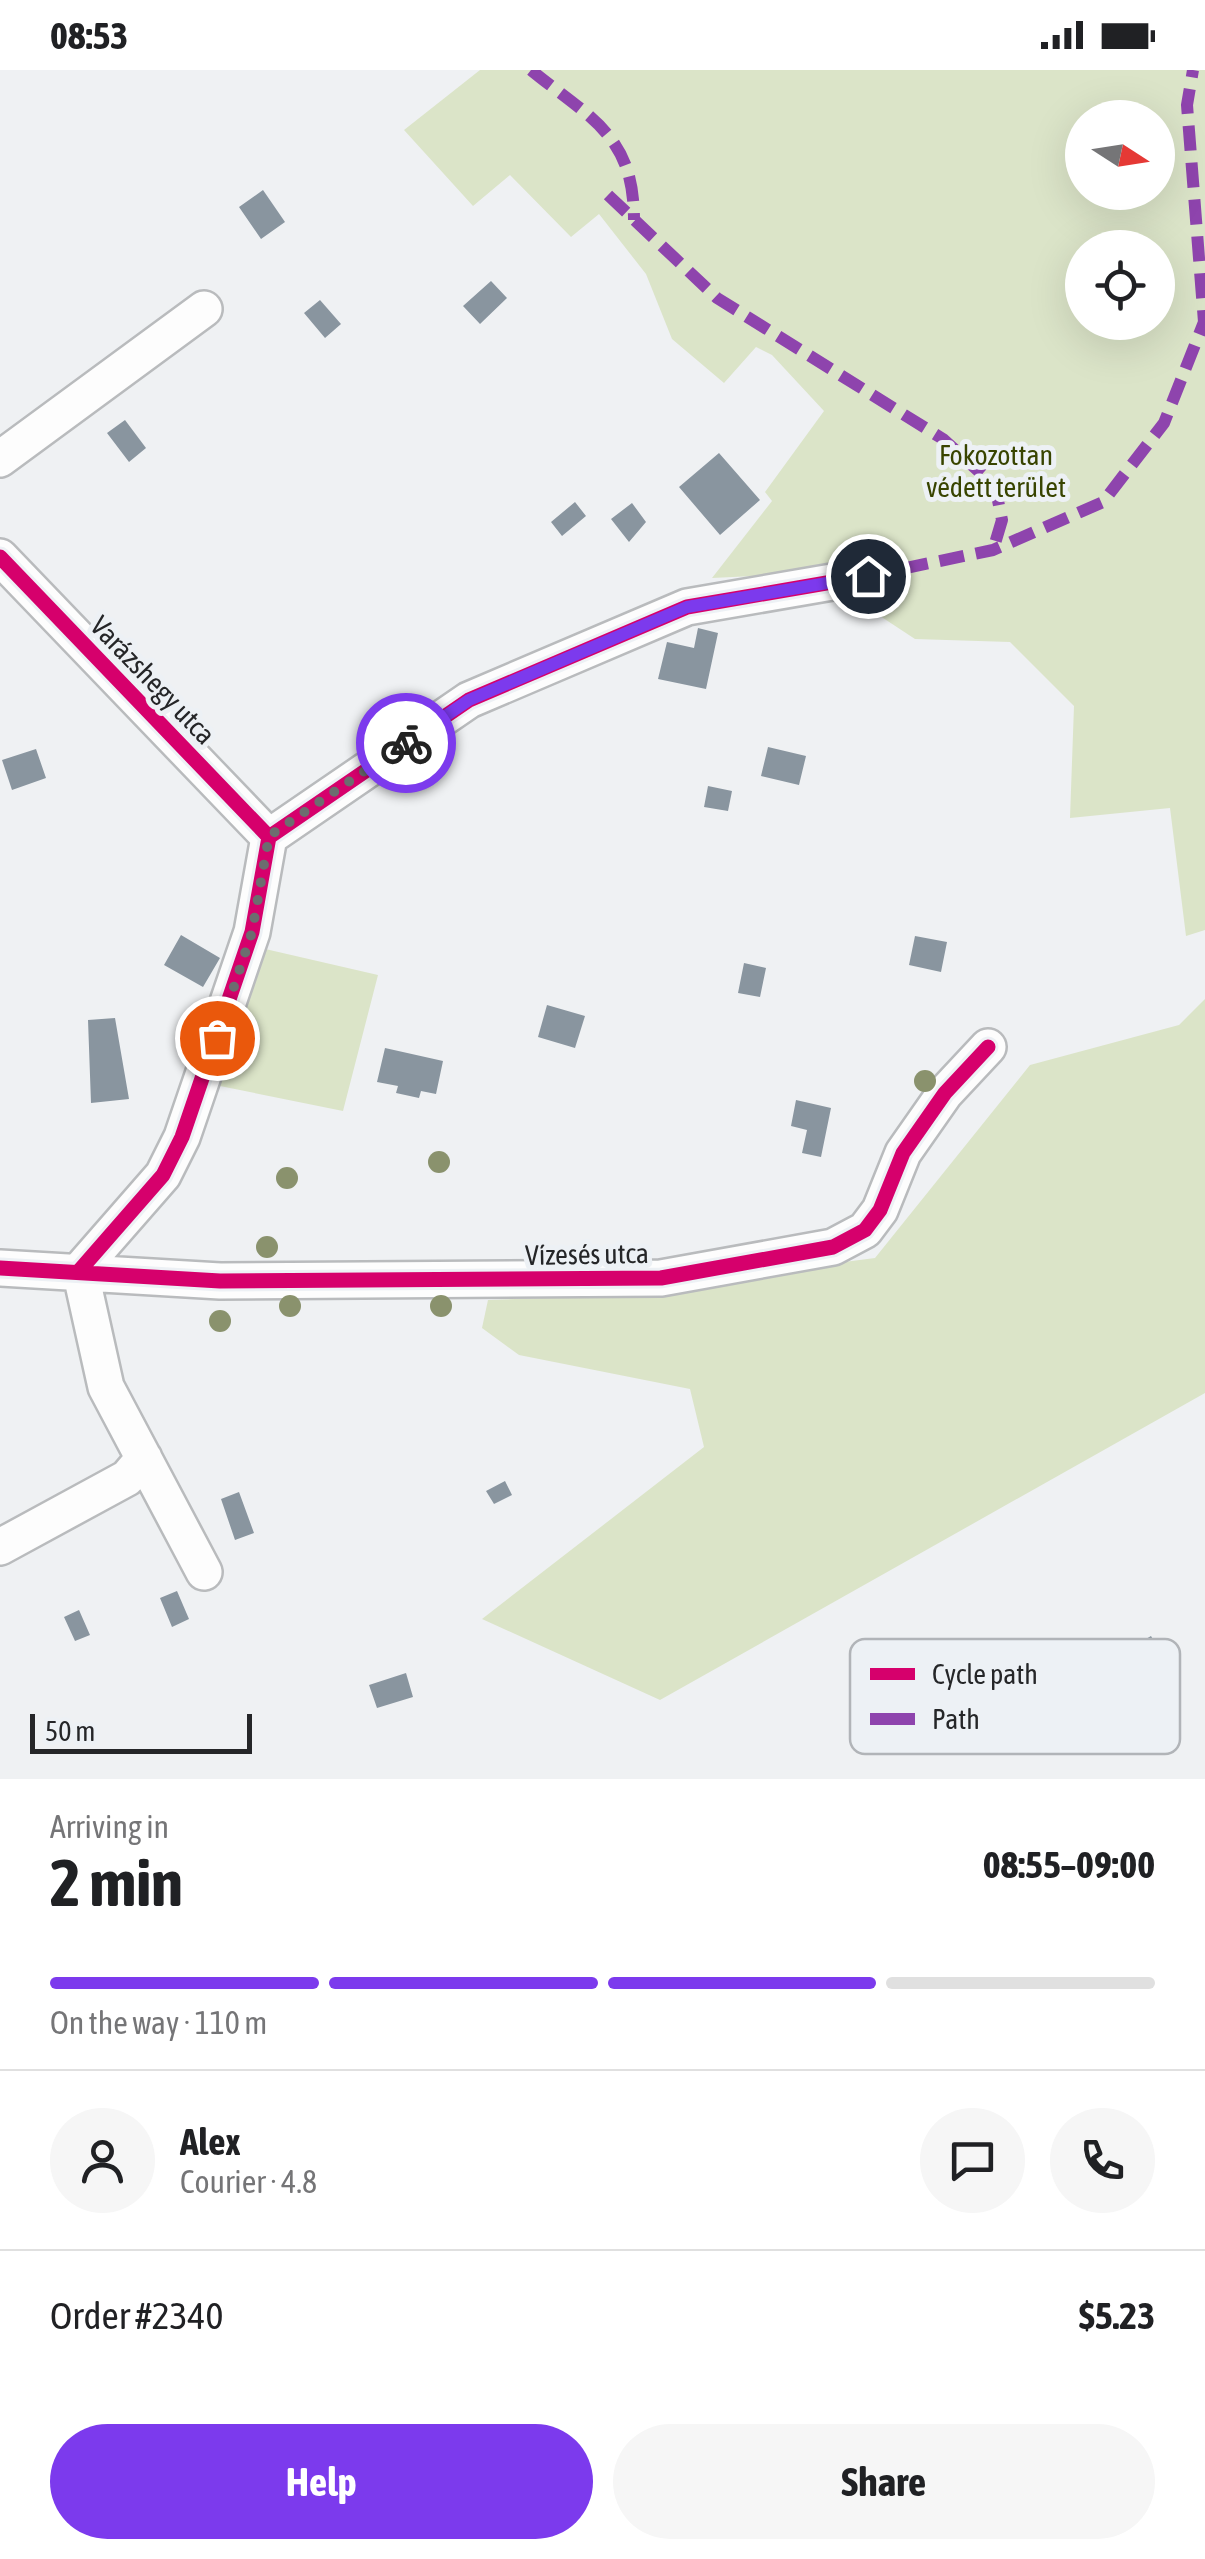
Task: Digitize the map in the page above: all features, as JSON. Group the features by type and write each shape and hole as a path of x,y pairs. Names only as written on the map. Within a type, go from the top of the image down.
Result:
{"street":[{"path":"0,460 204,309"},
{"name":"Varázshegy utca","path":"0,557 269,836"},
{"path":"204,1572 106,1387 80,1270 163,1175 182,1138 252,932 269,836 469,700 687,607 868,576"},
{"name":"Vízesés utca","path":"0,1268 220,1281 661,1278 833,1247 866,1230 880,1210 902,1153 945,1093 988,1047"},
{"path":"0,1547 127,1478 144,1458"}],"green space":[{"name":"Fokozottan védett terület","path":"480,70 1205,70 1205,930 1186,936 1170,808 1070,818 1074,706 1010,642 915,639 877,614 869,593 832,572 712,578 772,501 765,492 824,411 772,355 756,347 724,383 672,339 646,274 599,214 571,237 510,175 473,206 404,130"},
{"path":"261,948 378,975 343,1111 215,1085"},
{"path":"1205,999 1205,1393 660,1700 482,1619 704,1447 690,1389 519,1355 482,1328 488,1300 685,1293 798,1268 875,1258 1030,1065 1179,1025"}],"building":[{"path":"263,190 285,222 261,239 239,207"},
{"path":"491,281 507,298 480,324 463,306"},
{"path":"320,300 341,324 325,338 304,313"},
{"path":"125,420 146,448 129,462 107,433"},
{"path":"719,453 760,500 720,535 679,487"},
{"path":"575,502 586,516 562,536 551,522"},
{"path":"632,503 646,522 629,542 611,519"},
{"path":"698,628 718,633 706,689 658,679 667,642 694,648"},
{"path":"768,747 806,756 799,785 761,776"},
{"path":"36,749 46,778 12,790 2,760"},
{"path":"708,786 732,791 728,811 704,807"},
{"path":"181,935 220,958 203,987 164,965"},
{"path":"915,936 947,942 941,972 909,965"},
{"path":"744,963 766,968 760,997 738,993"},
{"path":"547,1005 585,1016 575,1048 538,1037"},
{"path":"115,1018 129,1099 91,1103 88,1020"},
{"path":"385,1048 443,1061 436,1094 421,1091 419,1098 396,1093 398,1086 377,1082"},
{"path":"796,1100 831,1108 821,1157 802,1153 807,1130 791,1126"},
{"path":"505,1481 512,1495 494,1504 486,1491"},
{"path":"239,1492 254,1533 235,1540 221,1499"},
{"path":"177,1591 189,1619 172,1627 160,1598"},
{"path":"79,1610 90,1635 75,1641 64,1617"},
{"path":"406,1673 413,1697 377,1708 369,1685"}],"marked path":[{"path":"531,70 590,117 617,148 632,191 634,220"},
{"path":"867,576 993,550 1103,502 1164,423 1204,322 1187,105 1193,70"},
{"path":"608,195 717,298 943,439 995,486 1002,520 993,550"}],"cycle path":[{"path":"0,557 269,837"},
{"path":"80,1270 163,1175 182,1137 252,932 269,837 469,700 687,607 867,576"},
{"path":"0,1268 220,1281 661,1278 833,1247 865,1230 880,1210 903,1153 945,1093 988,1047"}],"way so far":[{"path":"217,1038 252,932 269,836 406,743"}],"route":[{"path":"406,743 469,700 687,607 868,576"}]}
